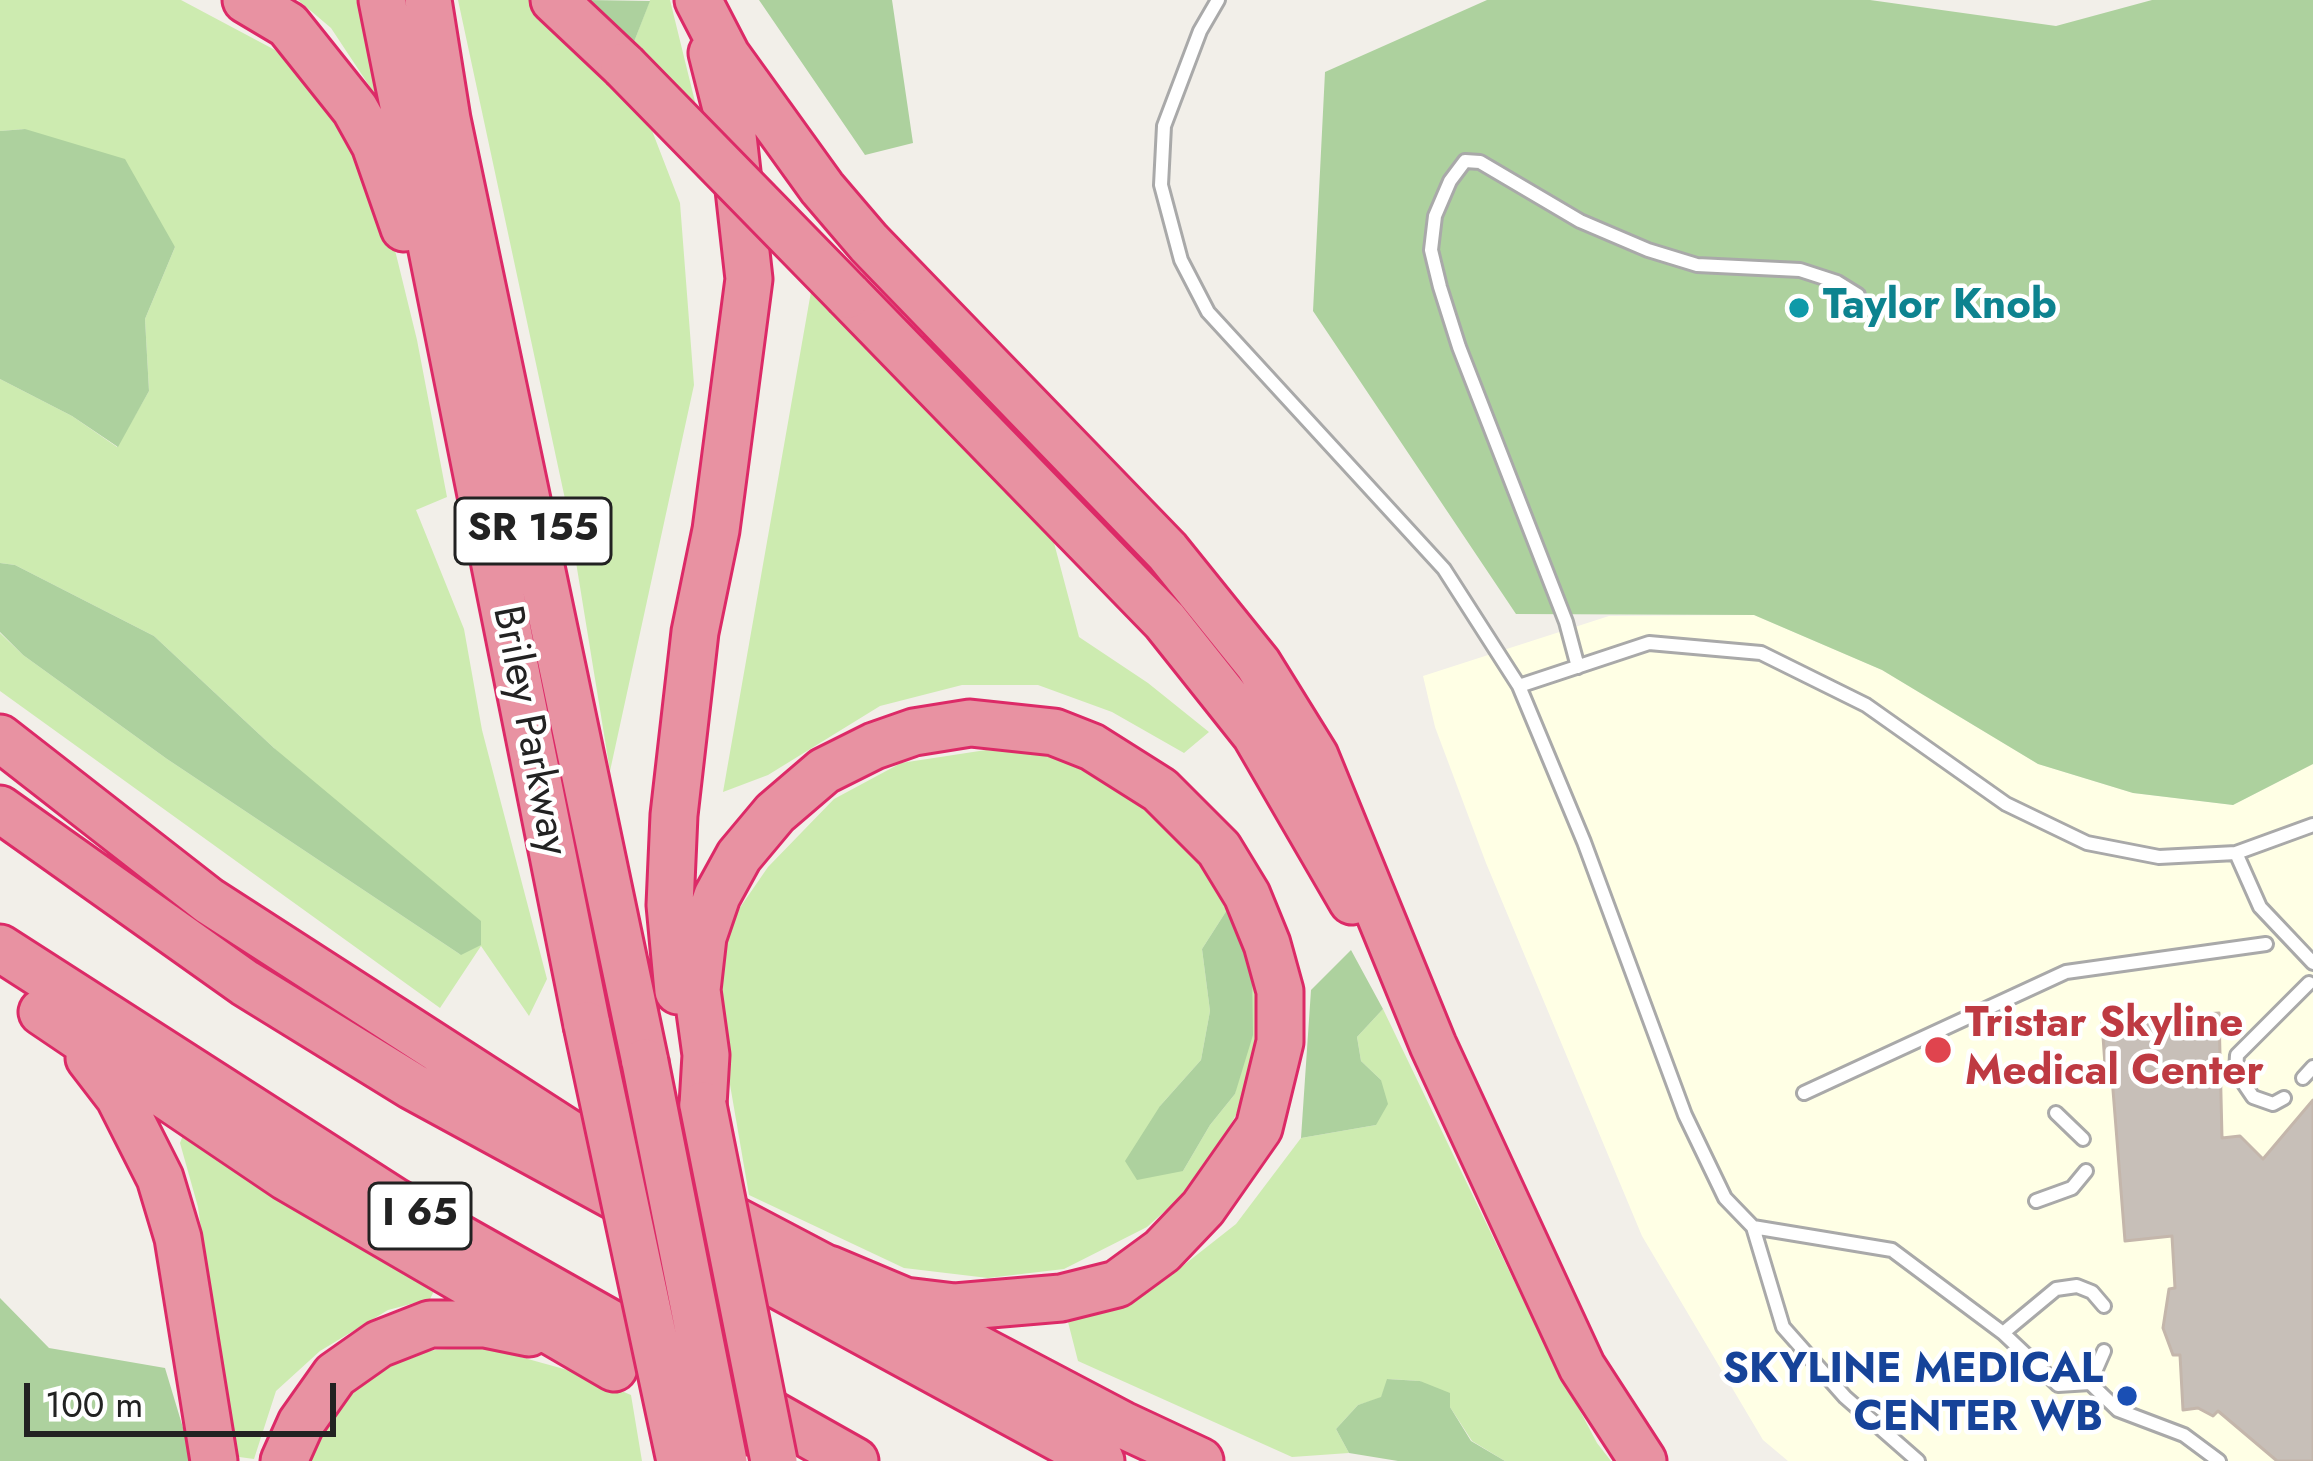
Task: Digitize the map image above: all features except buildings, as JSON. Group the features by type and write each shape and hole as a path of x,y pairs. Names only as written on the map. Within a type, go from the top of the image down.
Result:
{"highway":[{"path":"246,0 288,25 355,109 375,145 466,419"},
{"name":"Briley Parkway","path":"382,0 587,1025 680,1461"},
{"name":"Briley Parkway","path":"428,0 447,119 724,1461"},
{"path":"554,0 1149,604 1255,734 1433,1045"},
{"path":"701,8 770,119 853,224 1167,551 1258,664 1315,756 1433,1045 1582,1367 1643,1461"},
{"path":"701,8 733,136 749,279 716,530 695,632 674,814 670,905 684,1028 774,1461"},
{"path":"703,1105 706,1055 697,990 704,937 717,896 739,856 775,813 824,771 874,746 914,732 970,723 1054,732 1092,747 1160,790 1219,849 1247,895 1267,944 1280,991 1280,1042 1259,1128 1203,1208 1162,1251 1117,1284 1061,1298 1012,1305 922,1303 830,1269"},
{"path":"0,738 209,901 568,1132 1123,1425 1200,1461"},
{"name":"I 65","path":"0,809 245,983 412,1086 1101,1461"},
{"name":"I 65","path":"0,948 394,1202 855,1461"},
{"path":"0,981 286,1177 614,1368"},
{"path":"42,1012 87,1055 119,1097 160,1178 178,1238 214,1461"},
{"path":"642,1289 657,1461"},
{"path":"284,1461 301,1424 334,1375 379,1344 430,1324 485,1324 543,1336 803,1461"}],"lane":[{"path":"1218,0 1164,126 1161,185 1181,260 1208,312 1444,569 1520,686 1584,842 1685,1115 1725,1198 1753,1227 1784,1327 1845,1397 1918,1461"},
{"path":"1578,667 1566,622 1459,347 1431,250 1436,216 1450,181 1465,161 1480,162 1580,221 1648,250 1697,265 1800,270 1837,282 1858,295"},
{"path":"1520,686 1648,644 1761,652 1867,705 2006,804 2087,843 2159,857 2236,853 2313,825"},
{"path":"2236,853 2260,908 2313,963"},
{"path":"1804,1093 2066,972 2266,944"},
{"path":"2284,1098 2273,1104 2252,1097 2236,1072 2237,1055 2309,983"},
{"path":"2056,1113 2083,1139"},
{"path":"2036,1201 2072,1188 2086,1171"},
{"path":"1753,1227 1892,1250 2003,1334 2058,1385 2090,1383 2118,1410 2184,1435 2218,1461"},
{"path":"2003,1334 2056,1289 2077,1286 2092,1292 2104,1306"},
{"path":"2090,1383 2104,1351"}],"shaded area":[{"name":"Tristar Skyline Medical Center","path":"1754,615 1882,670 2038,764 2133,793 2233,805 2313,764 2313,1461 1788,1461 1763,1440 1642,1236 1486,863 1435,727 1423,676 1609,616"}],"green space":[{"path":"0,0 181,0 275,50 339,114 394,246 417,340 447,497 416,510 464,629 482,730 547,979 529,1016 481,946 440,1008 0,691 0,633 23,655 167,759 461,955 274,748 154,636 15,565 0,563 0,379 72,416 117,447 149,391 145,319 175,247 25,129 0,131"},
{"path":"298,0 364,0 383,89 374,93 331,28"},
{"path":"458,0 531,0 651,128 680,203 694,385 610,771 568,513"},
{"path":"588,0 650,1 632,47"},
{"path":"650,0 670,0 698,114 632,47"},
{"path":"759,0 892,0 913,143 865,155"},
{"path":"1487,0 1870,0 2056,26 2152,0 2313,0 2313,764 2233,805 2133,793 2038,764 1882,670 1754,615 1516,614 1313,311 1325,72"},
{"path":"25,129 125,159 175,247 145,319 149,391 118,447 72,416 0,379 0,131"},
{"path":"812,286 1053,539 1079,637 1209,732 1184,753 1112,712 1038,685 962,685 880,706 768,775 723,792"},
{"path":"0,563 15,565 154,636 274,748 481,921 481,945 461,955 167,759 23,655 0,632"},
{"path":"986,750 1062,755 1124,776 1234,899 1202,949 1210,1011 1201,1060 1160,1106 1183,1171 1235,1094 1252,963 1258,961 1263,1029 1244,1100 1201,1179 1147,1227 1064,1269 988,1278 904,1268 749,1195 723,1044 717,974 730,922 768,867 834,799 901,763"},
{"path":"1234,899 1252,964 1253,1035 1235,1094 1183,1171 1137,1180 1125,1161 1160,1106 1201,1060 1210,1011 1202,949"},
{"path":"1351,950 1383,1009 1357,1037 1361,1061 1381,1080 1388,1104 1376,1125 1301,1138 1311,990"},
{"path":"1383,1009 1541,1337 1611,1461 1505,1461 1472,1441 1450,1407 1420,1381 1388,1379 1381,1398 1358,1405 1336,1429 1349,1453 1292,1457 1078,1361 1068,1322 1161,1283 1236,1224 1301,1138 1376,1125 1381,1080 1361,1061 1357,1037"},
{"path":"183,1135 195,1137 435,1289 430,1299 388,1310 320,1351 276,1391 254,1459 232,1456 198,1207 180,1143"},
{"path":"0,1298 49,1348 165,1368 193,1461 0,1461"},
{"path":"481,1346 582,1374 631,1395 642,1461 298,1461 351,1383 414,1352"},
{"path":"1387,1379 1420,1381 1450,1393 1450,1407 1471,1441 1505,1461 1398,1461 1349,1453 1336,1429 1358,1405 1381,1397"}],"place":[{"name":"Taylor Knob","path":"1799,308"},
{"name":"Tristar Skyline Medical Center","path":"1938,1050"},
{"name":"SKYLINE MEDICAL CENTER WB","path":"2127,1396"}]}
